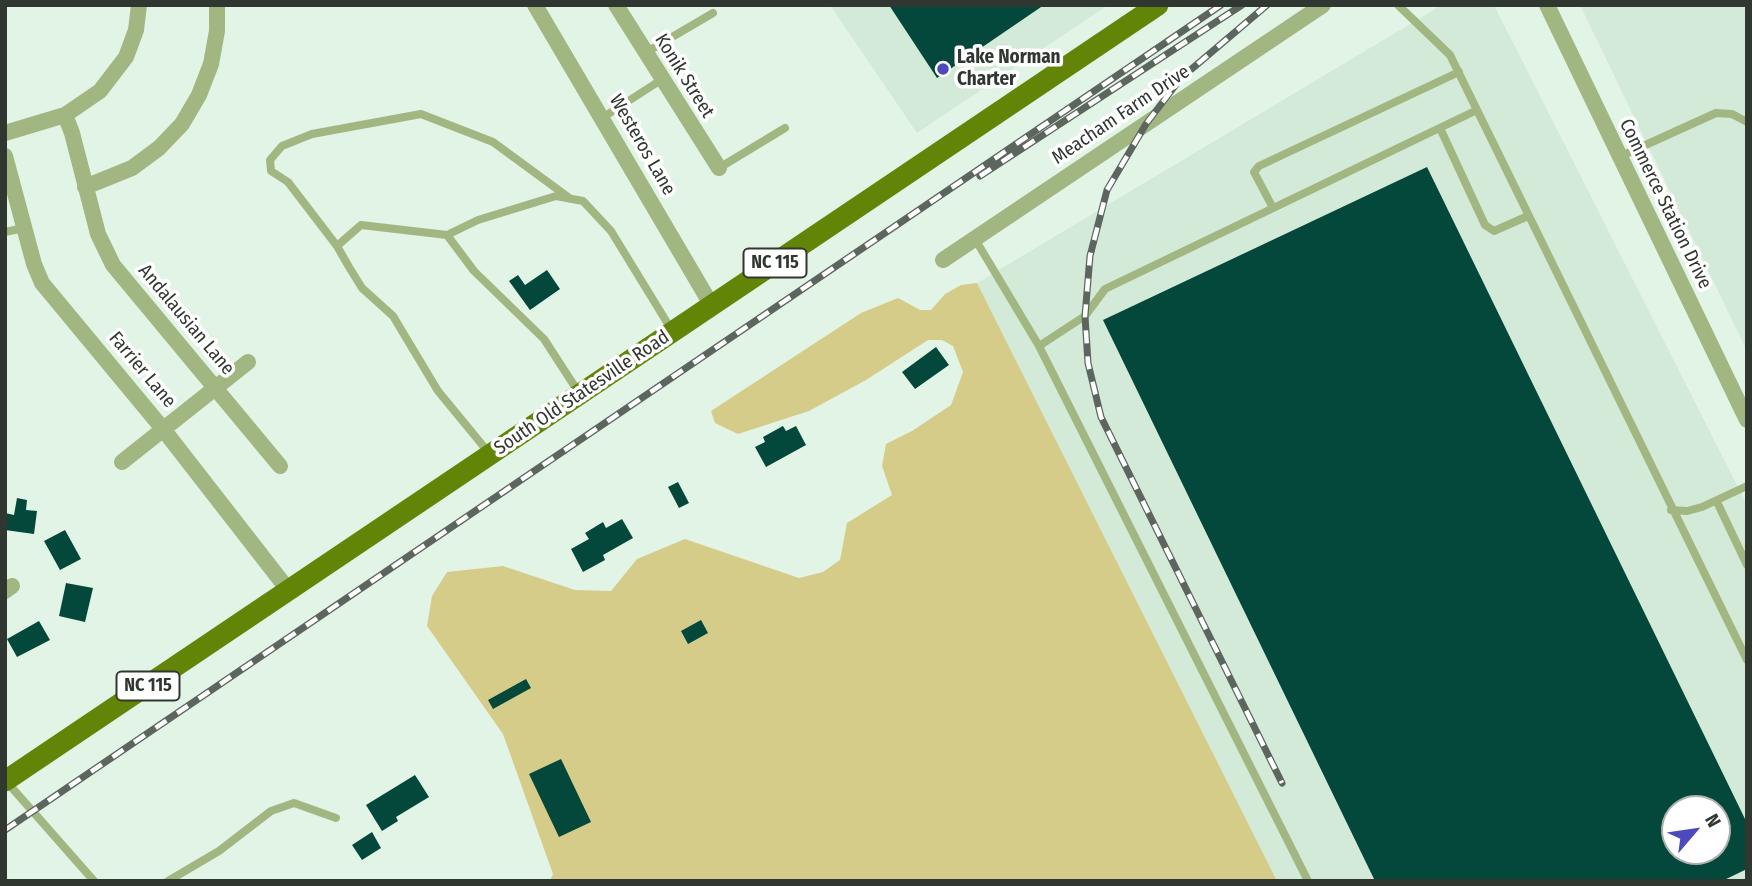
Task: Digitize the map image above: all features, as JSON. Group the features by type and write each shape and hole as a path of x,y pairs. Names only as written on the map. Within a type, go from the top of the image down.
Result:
{"main road":[{"name":"South Old Statesville Road","path":"5,781 1158,5"}],"street":[{"path":"5,133 65,115 100,91 118,69 134,37 139,5"},
{"path":"85,187 117,176 139,164 159,148 181,124 199,95 211,64 217,31 216,5"},
{"name":"Westeros Lane","path":"535,5 712,306"},
{"name":"Konik Street","path":"616,5 661,80 719,167"},
{"name":"Meacham Farm Drive","path":"943,260 1323,5"},
{"name":"Commerce Station Drive","path":"1546,5 1747,421"},
{"name":"Andalausian Lane","path":"65,115 98,234 113,265 280,466"},
{"name":"Farrier Lane","path":"5,156 42,283 163,429 289,591"},
{"path":"122,463 248,362"}],"lane":[{"path":"1398,5 1450,55 1671,510 1747,660"},
{"path":"645,53 713,13"},
{"path":"1273,208 1254,172 1259,166 1459,72"},
{"path":"602,118 661,80"},
{"path":"1039,346 1085,316 1105,289 1477,110"},
{"path":"1619,157 1716,113 1732,114 1747,122"},
{"path":"490,455 438,391 393,316 362,288 337,246 288,182 271,171 270,160 282,146 312,134 421,114 493,142 569,199"},
{"path":"719,167 785,128"},
{"path":"1440,128 1485,225 1494,231 1528,215"},
{"path":"337,246 360,225 447,235 507,210 556,196 583,201 611,230 673,332"},
{"path":"5,232 24,228"},
{"path":"447,235 474,271 544,339 580,394"},
{"path":"975,239 1039,346 1308,881"},
{"path":"1671,510 1687,511 1717,502 1747,486"},
{"path":"1717,502 1747,565"},
{"path":"5,781 94,881"},
{"path":"168,881 219,850 271,811 294,803 336,818"}],"shaded area":[{"name":"Lake Norman Charter","path":"830,5 1108,5 917,133"},
{"path":"1442,5 1494,5 1747,505 1747,881 1277,881 977,283"},
{"path":"1580,5 1747,5 1747,351"},
{"path":"977,283 1277,881 550,881 553,874 503,734 427,626 432,596 447,572 503,566 575,590 611,591 637,559 685,539 799,578 823,572 840,560 847,523 892,495 882,466 886,444 912,431 951,405 963,372 953,346 942,340 928,340 866,380 809,411 738,434 715,423 711,411 861,313 898,298 920,310 931,310 945,294 961,285"}],"building":[{"path":"889,5 1044,5 937,78"},
{"path":"1427,167 1747,823 1747,869 1722,881 1375,881 1103,320"},
{"path":"547,270 560,289 530,310 509,281 518,275 525,285"},
{"path":"936,347 949,365 915,389 902,372"},
{"path":"783,426 786,431 796,426 806,445 766,467 755,447 765,442 763,437"},
{"path":"678,482 689,503 679,508 668,487"},
{"path":"17,498 27,500 26,510 37,511 34,534 5,530 5,513 14,515"},
{"path":"622,519 633,538 603,555 605,560 583,572 571,549 589,539 585,533 603,522 606,528"},
{"path":"65,530 81,559 60,570 44,541"},
{"path":"66,583 93,588 85,622 59,616"},
{"path":"701,620 708,633 688,644 681,631"},
{"path":"39,621 50,640 17,657 7,639"},
{"path":"526,679 531,688 493,709 488,700"},
{"path":"561,759 591,822 559,837 529,774"},
{"path":"415,775 429,797 396,817 398,821 382,831 366,805"},
{"path":"372,832 381,848 362,860 352,845"}],"railway":[{"path":"5,830 1221,5"},
{"path":"980,176 1242,5"},
{"path":"1267,5 1181,78 1146,124 1107,190 1090,256 1085,316 1088,363 1101,417 1282,783"}],"place":[{"name":"Lake Norman Charter","path":"943,69"}]}
